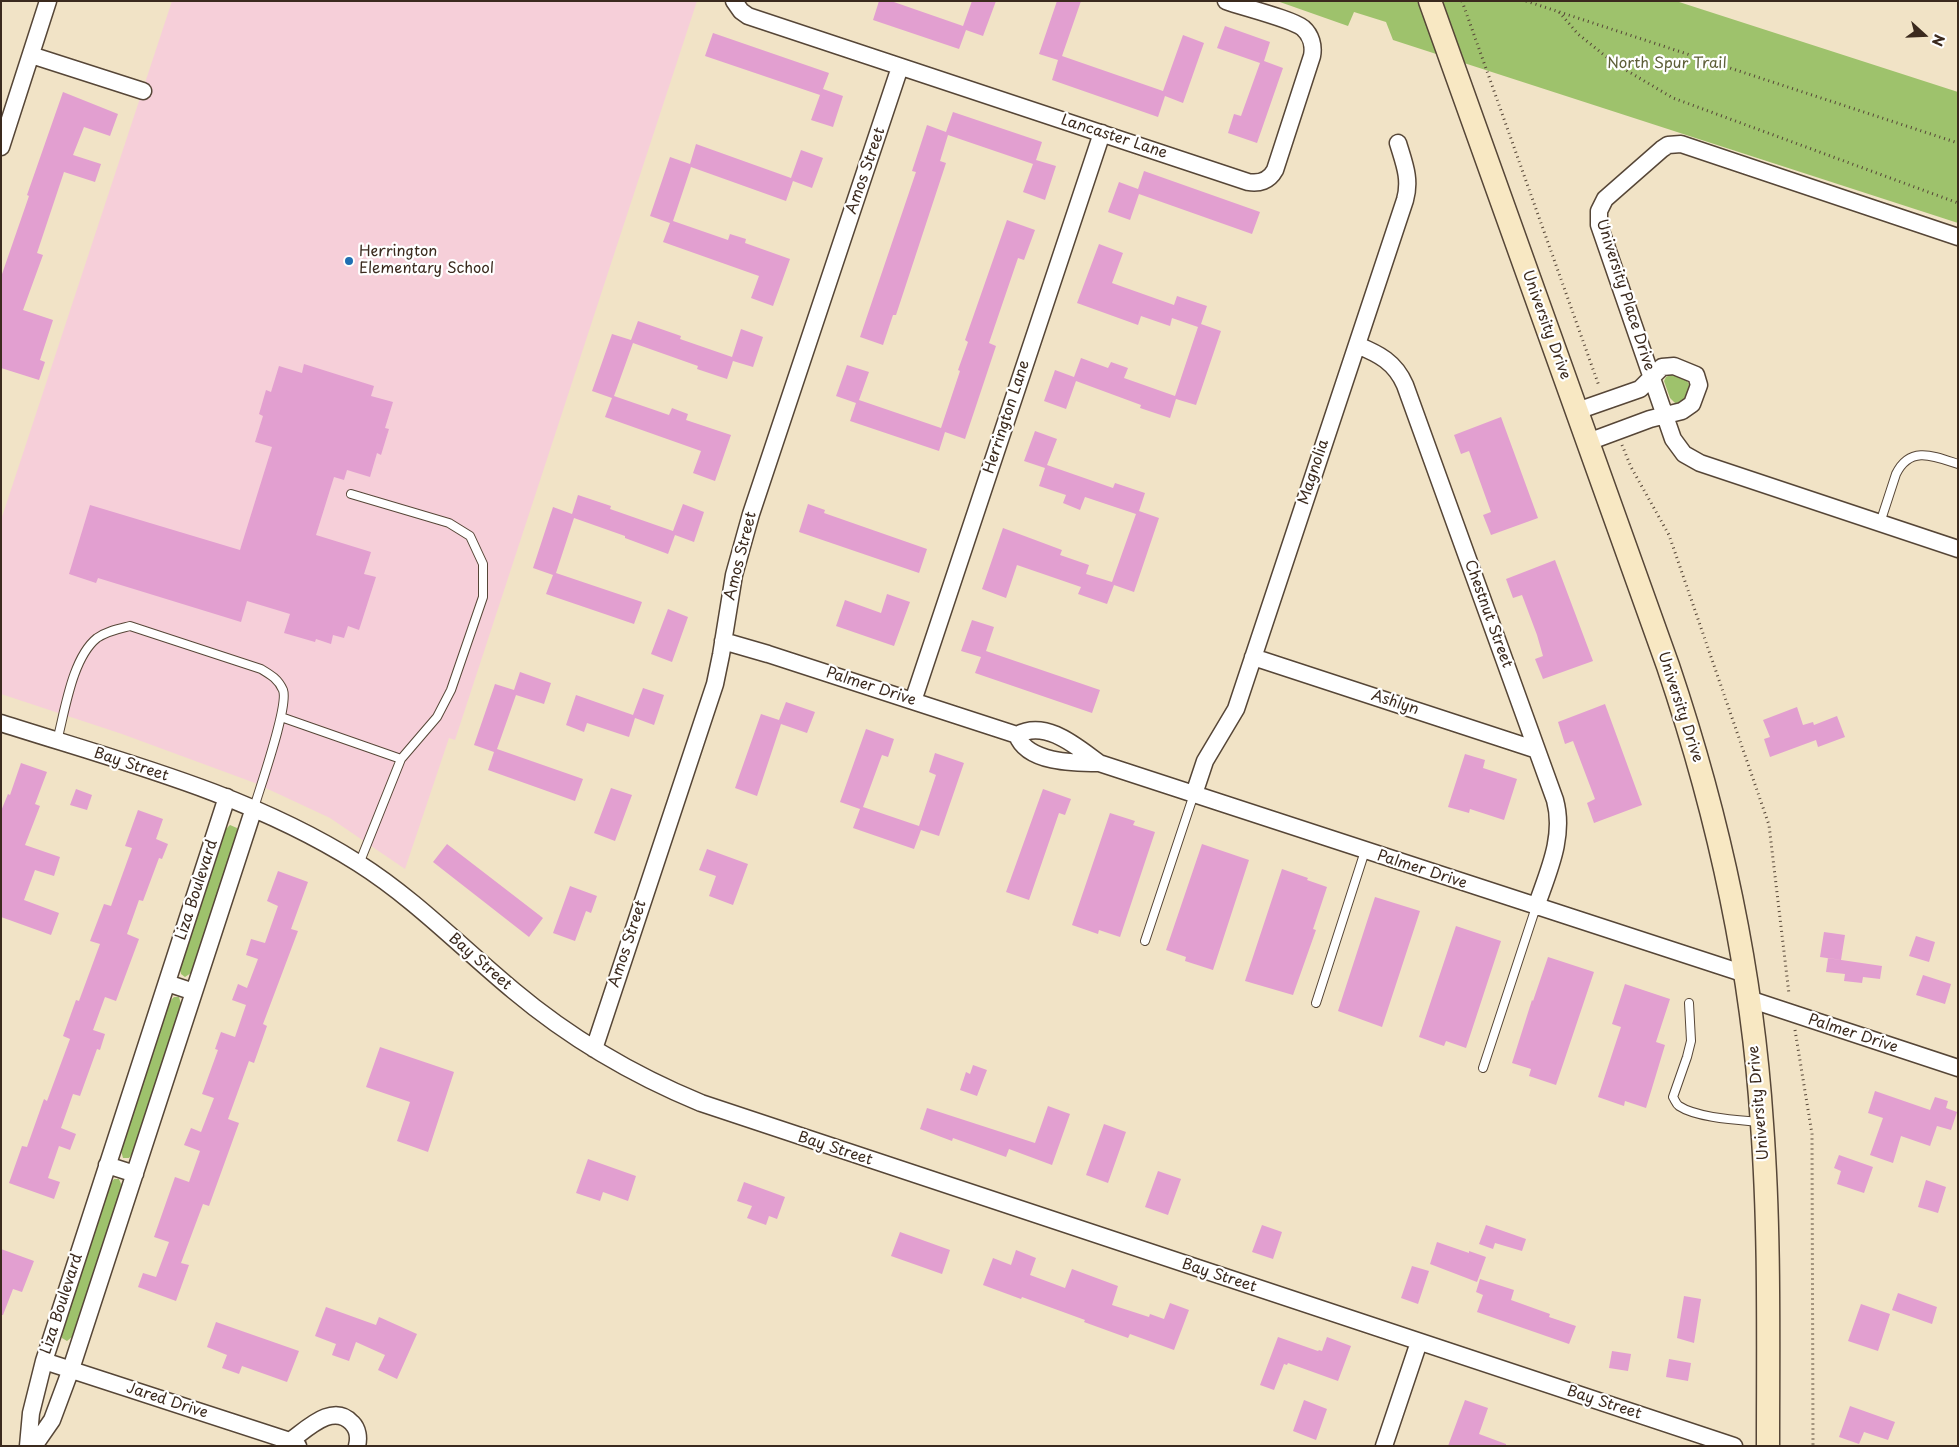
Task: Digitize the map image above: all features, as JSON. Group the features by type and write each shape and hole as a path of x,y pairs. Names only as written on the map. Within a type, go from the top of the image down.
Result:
{"main road":[{"name":"University Drive","path":"1433,10 1665,656 1695,749 1724,861 1749,999 1762,1123 1767,1217 1768,1446"}],"street":[{"path":"1,147 48,1"},
{"name":"Lancaster Lane","path":"734,1 741,11 748,16 1251,183 1260,182 1270,177 1275,170 1312,56 1312,42 1306,31 1299,26 1226,1"},
{"path":"31,55 143,91"},
{"name":"Amos Street","path":"594,1049 714,684 734,575 751,514 900,67"},
{"name":"Herrington Lane","path":"913,701 1102,133"},
{"name":"Magnolia","path":"1194,794 1205,761 1234,714 1407,192 1408,175 1398,143"},
{"name":"University Place Drive","path":"1958,237 1688,146 1675,144 1662,149 1605,199 1598,214 1599,225 1675,443 1684,454 1691,459 1958,548"},
{"name":"Chestnut Street","path":"1357,345 1391,363 1405,385 1555,800 1559,822 1557,844 1536,907"},
{"path":"1577,411 1640,389 1662,367 1669,366 1693,373 1699,381 1692,404 1682,411 1665,415 1588,442"},
{"name":"Palmer Drive","path":"723,641 1018,735 1033,729 1053,734 1070,742 1099,763"},
{"name":"Ashlyn","path":"1253,656 1537,750"},
{"name":"Bay Street","path":"1,723 227,797 310,834 359,864 410,900 536,1008 594,1049 659,1085 724,1112 1734,1446"},
{"name":"Palmer Drive","path":"1018,735 1026,748 1039,755 1063,762 1099,763 1745,974"},
{"name":"Liza Boulevard","path":"28,1446 30,1413 44,1360 227,797"},
{"name":"Liza Boulevard","path":"34,1446 52,1420 71,1369 254,808"},
{"path":"167,983 194,992"},
{"name":"Palmer Drive","path":"1749,999 1958,1068"},
{"path":"107,1165 135,1174"},
{"path":"1384,1446 1419,1342"},
{"name":"Jared Drive","path":"44,1360 294,1443 323,1418 336,1415 347,1418 355,1426 358,1434 357,1446"}],"lane":[{"path":"1880,523 1896,474 1907,460 1917,455 1927,455 1958,464"},
{"path":"352,494 449,523 470,536 483,564 483,597 451,690 437,717 401,759 359,864"},
{"path":"57,741 73,679 82,657 96,639 114,629 130,626 261,669 276,678 284,692 281,717 254,808"},
{"path":"281,717 401,759"},
{"path":"1145,940 1194,794"},
{"path":"1316,1002 1365,851"},
{"path":"1484,1068 1536,907"},
{"path":"1689,1004 1691,1041 1673,1097 1677,1105 1688,1111 1715,1117 1762,1123"}],"path":[{"path":"1462,1 1477,43"},
{"path":"1526,1 1958,143"},
{"path":"1558,12 1578,34 1614,63 1673,98 1958,203"}],"shaded area":[{"name":"Herrington Elementary School","path":"172,1 697,1 455,740 449,738 405,869 330,818 255,783 122,734 1,694 1,520"}],"green space":[{"name":"North Spur Trail","path":"1277,1 1676,1 1958,92 1958,223 1393,40 1386,22 1354,12 1348,26"},
{"path":"1671,375 1685,379 1690,387 1686,398 1675,403 1670,398 1664,381 1666,377"},
{"path":"230,825 237,828 237,833 191,973 185,977 181,974 180,969 226,829"},
{"path":"174,997 179,997 181,1004 132,1154 129,1158 123,1158 121,1151 170,1001"},
{"path":"114,1179 119,1179 122,1186 72,1337 67,1341 62,1338 62,1333 111,1183"}],"building":[{"path":"879,1 891,1 963,26 972,1 996,1 983,36 966,30 959,49 873,20"},
{"path":"1057,1 1081,1 1062,56 1163,91 1183,35 1204,43 1183,103 1165,96 1158,117 1052,80 1058,60 1039,54"},
{"path":"1225,26 1270,42 1264,61 1283,68 1257,143 1228,133 1234,114 1241,116 1260,63 1217,48"},
{"path":"713,33 829,73 823,89 843,96 833,127 811,120 820,95 705,56"},
{"path":"63,92 118,114 110,136 84,127 73,155 101,164 95,182 64,172 37,253 43,255 23,310 53,320 40,360 45,362 39,380 1,368 1,277"},
{"path":"953,112 1042,142 1036,160 1056,166 1045,200 1023,192 1033,164 948,135 940,161 946,163 896,315 893,315 883,345 860,337 916,172 912,171 927,125 946,132"},
{"path":"696,144 791,178 801,150 823,158 812,188 793,181 786,201 691,167 673,221 728,240 730,234 746,239 745,243 790,259 773,306 751,298 759,276 663,242 670,223 650,216 670,157 690,164"},
{"path":"1144,171 1260,212 1252,234 1139,194 1130,220 1108,212 1119,182 1138,189"},
{"path":"1007,220 1035,230 1024,260 1018,258 989,343 996,346 965,439 945,432 939,451 850,421 856,403 836,396 847,365 869,372 859,400 941,428 968,342 965,340"},
{"path":"1099,244 1123,253 1112,283 1174,305 1177,296 1207,306 1201,324 1221,331 1196,405 1176,399 1170,418 1140,408 1141,405 1076,381 1066,409 1044,401 1055,370 1074,377 1081,358 1108,368 1111,362 1128,368 1124,378 1175,396 1198,327 1172,318 1170,326 1141,316 1138,325 1077,303"},
{"path":"638,321 681,336 680,339 732,357 741,329 763,337 753,367 733,361 727,379 697,369 698,366 633,343 614,396 669,415 672,408 688,414 686,420 731,435 715,481 693,473 701,451 605,417 612,398 592,391 612,334 631,340"},
{"path":"304,364 374,386 371,396 393,402 385,428 389,429 381,455 377,453 370,477 347,470 344,480 334,477 316,535 371,552 364,574 376,577 359,630 348,626 344,638 333,635 331,644 316,639 315,642 284,633 290,614 247,601 241,622 98,578 96,583 69,574 90,505 240,550 272,447 255,442 263,416 259,414 266,390 271,392 279,366 302,373"},
{"path":"1501,417 1538,518 1491,535 1483,515 1491,512 1469,451 1461,454 1454,435"},
{"path":"1035,431 1057,439 1047,465 1113,488 1115,483 1145,493 1139,511 1159,518 1134,592 1114,585 1107,604 1078,594 1081,587 1017,565 1006,598 982,589 1003,528 1062,550 1060,555 1089,565 1086,574 1112,582 1136,514 1085,497 1080,510 1063,503 1066,495 1039,486 1045,468 1024,461"},
{"path":"578,495 611,506 610,509 673,531 683,504 704,512 694,542 675,535 668,554 574,518 556,573 642,602 634,624 546,594 553,575 533,568 553,507 572,514"},
{"path":"808,504 825,510 824,513 927,549 919,573 799,532"},
{"path":"1555,560 1593,661 1543,679 1535,659 1543,656 1537,635 1522,595 1513,598 1506,579"},
{"path":"887,594 910,602 894,646 836,626 845,600 881,613"},
{"path":"668,609 688,617 672,662 651,654"},
{"path":"972,620 994,627 986,651 1100,690 1092,713 975,673 981,657 961,651"},
{"path":"520,672 551,683 544,704 516,695 497,749 583,779 575,801 488,770 494,752 474,745 495,684 514,690"},
{"path":"643,688 664,695 654,725 635,718 629,737 587,723 584,732 566,725 576,695 633,715"},
{"path":"786,702 815,712 807,733 781,724 757,796 735,788 761,714 779,720"},
{"path":"1605,704 1642,805 1594,823 1587,803 1595,799 1573,741 1565,744 1558,722"},
{"path":"1797,707 1803,725 1813,722 1814,725 1837,716 1845,737 1818,747 1816,740 1770,757 1764,739 1770,737 1763,720"},
{"path":"866,729 894,739 888,757 882,755 863,807 919,826 936,775 929,772 935,753 964,763 939,836 921,830 914,849 853,828 860,809 840,802"},
{"path":"1465,754 1485,760 1483,768 1517,779 1504,820 1470,809 1469,813 1448,807"},
{"path":"21,763 47,772 35,804 40,806 25,845 60,857 54,876 35,870 24,900 59,913 51,935 1,917 1,811 8,794 10,795"},
{"path":"611,788 632,795 615,841 594,833"},
{"path":"76,789 92,795 87,810 70,805"},
{"path":"1043,789 1071,799 1065,815 1059,813 1029,900 1006,892"},
{"path":"138,810 163,819 156,839 168,844 162,859 159,858 143,901 139,900 127,934 139,939 116,1001 105,997 93,1030 105,1034 100,1050 97,1049 80,1096 73,1094 61,1128 76,1134 70,1150 59,1146 48,1178 60,1182 54,1199 9,1183 22,1146 27,1147 44,1099 47,1101 70,1039 63,1036 76,1000 79,1001 100,944 90,941 104,904 111,906 132,848 125,846"},
{"path":"1110,813 1135,821 1133,825 1155,832 1120,937 1099,930 1098,934 1072,925"},
{"path":"447,844 543,918 529,937 433,862"},
{"path":"1202,844 1249,860 1213,970 1185,961 1186,957 1166,950"},
{"path":"707,849 748,864 733,905 709,896 716,876 699,870"},
{"path":"1282,869 1327,887 1313,929 1316,930 1293,995 1245,981"},
{"path":"278,871 308,882 291,929 298,931 263,1024 267,1026 254,1063 249,1061 228,1119 239,1123 209,1206 203,1204 181,1263 189,1265 176,1301 138,1287 143,1273 156,1277 169,1242 154,1237 175,1177 189,1182 200,1151 184,1145 191,1128 201,1132 214,1098 202,1094 218,1050 215,1049 221,1032 235,1037 246,1005 232,1000 238,984 247,988 258,959 246,955 251,939 265,943 278,906 267,901"},
{"path":"570,886 597,896 591,913 586,911 575,941 553,933"},
{"path":"1375,897 1420,911 1382,1027 1338,1011"},
{"path":"1456,926 1501,941 1466,1048 1446,1041 1444,1046 1419,1037"},
{"path":"1824,932 1845,935 1841,960 1820,957"},
{"path":"1916,936 1935,942 1929,962 1909,956"},
{"path":"1548,957 1594,972 1556,1085 1529,1076 1531,1069 1512,1063"},
{"path":"1828,958 1882,966 1880,979 1863,977 1862,983 1844,981 1845,974 1826,972"},
{"path":"1923,975 1951,984 1945,1004 1916,995"},
{"path":"1625,984 1670,999 1656,1042 1665,1045 1646,1108 1625,1101 1624,1106 1598,1097 1621,1027 1612,1024"},
{"path":"380,1047 454,1072 428,1152 397,1141 410,1102 366,1087"},
{"path":"973,1065 987,1070 977,1096 960,1090 966,1072 970,1074"},
{"path":"1875,1091 1930,1110 1935,1097 1948,1101 1946,1108 1957,1112 1951,1130 1937,1126 1930,1146 1901,1136 1893,1163 1870,1155 1883,1118 1868,1113"},
{"path":"1048,1106 1070,1114 1052,1165 1009,1149 1006,1157 953,1138 952,1141 920,1129 927,1108 1035,1143"},
{"path":"1104,1124 1126,1132 1108,1183 1086,1175"},
{"path":"1839,1155 1873,1167 1864,1193 1837,1184 1841,1171 1834,1168"},
{"path":"588,1159 636,1176 628,1201 603,1192 600,1201 576,1193"},
{"path":"1158,1171 1181,1179 1168,1215 1145,1207"},
{"path":"1926,1180 1946,1187 1938,1213 1918,1207"},
{"path":"744,1182 785,1197 777,1219 769,1216 766,1225 747,1218 752,1206 737,1201"},
{"path":"1262,1225 1282,1232 1273,1259 1252,1252"},
{"path":"1486,1225 1526,1239 1522,1251 1495,1243 1493,1249 1479,1244"},
{"path":"900,1232 950,1250 942,1274 891,1256"},
{"path":"1437,1242 1486,1257 1477,1282 1430,1264"},
{"path":"1,1249 34,1261 22,1292 13,1289 3,1315 1,1315"},
{"path":"1016,1250 1036,1258 1030,1275 1065,1288 1072,1269 1118,1286 1112,1305 1149,1317 1150,1314 1164,1319 1170,1303 1189,1310 1174,1350 1130,1334 1128,1338 1084,1322 1085,1320 983,1285 993,1258 1011,1265"},
{"path":"1412,1266 1429,1271 1418,1304 1401,1298"},
{"path":"1480,1279 1514,1290 1511,1300 1550,1314 1549,1317 1576,1326 1569,1344 1477,1312 1483,1295 1476,1292"},
{"path":"1898,1293 1937,1307 1932,1324 1892,1310"},
{"path":"1684,1296 1701,1299 1694,1343 1677,1338"},
{"path":"1861,1304 1890,1314 1878,1351 1848,1341"},
{"path":"326,1307 376,1325 379,1317 417,1334 397,1379 378,1370 385,1355 356,1342 349,1361 332,1355 336,1344 315,1336"},
{"path":"216,1322 299,1351 287,1382 242,1366 239,1374 222,1368 227,1355 207,1347"},
{"path":"1278,1337 1318,1351 1322,1351 1327,1337 1351,1346 1338,1381 1288,1363 1287,1365 1284,1364 1274,1390 1260,1385"},
{"path":"1612,1351 1631,1354 1628,1371 1609,1368"},
{"path":"1669,1359 1691,1363 1688,1381 1666,1377"},
{"path":"1304,1400 1327,1409 1316,1440 1293,1431"},
{"path":"1465,1400 1488,1408 1479,1434 1506,1444 1506,1446 1448,1446"},
{"path":"1850,1406 1895,1422 1888,1440 1864,1432 1859,1444 1839,1437"}],"place":[{"name":"Herrington Elementary School","path":"349,261"}]}
